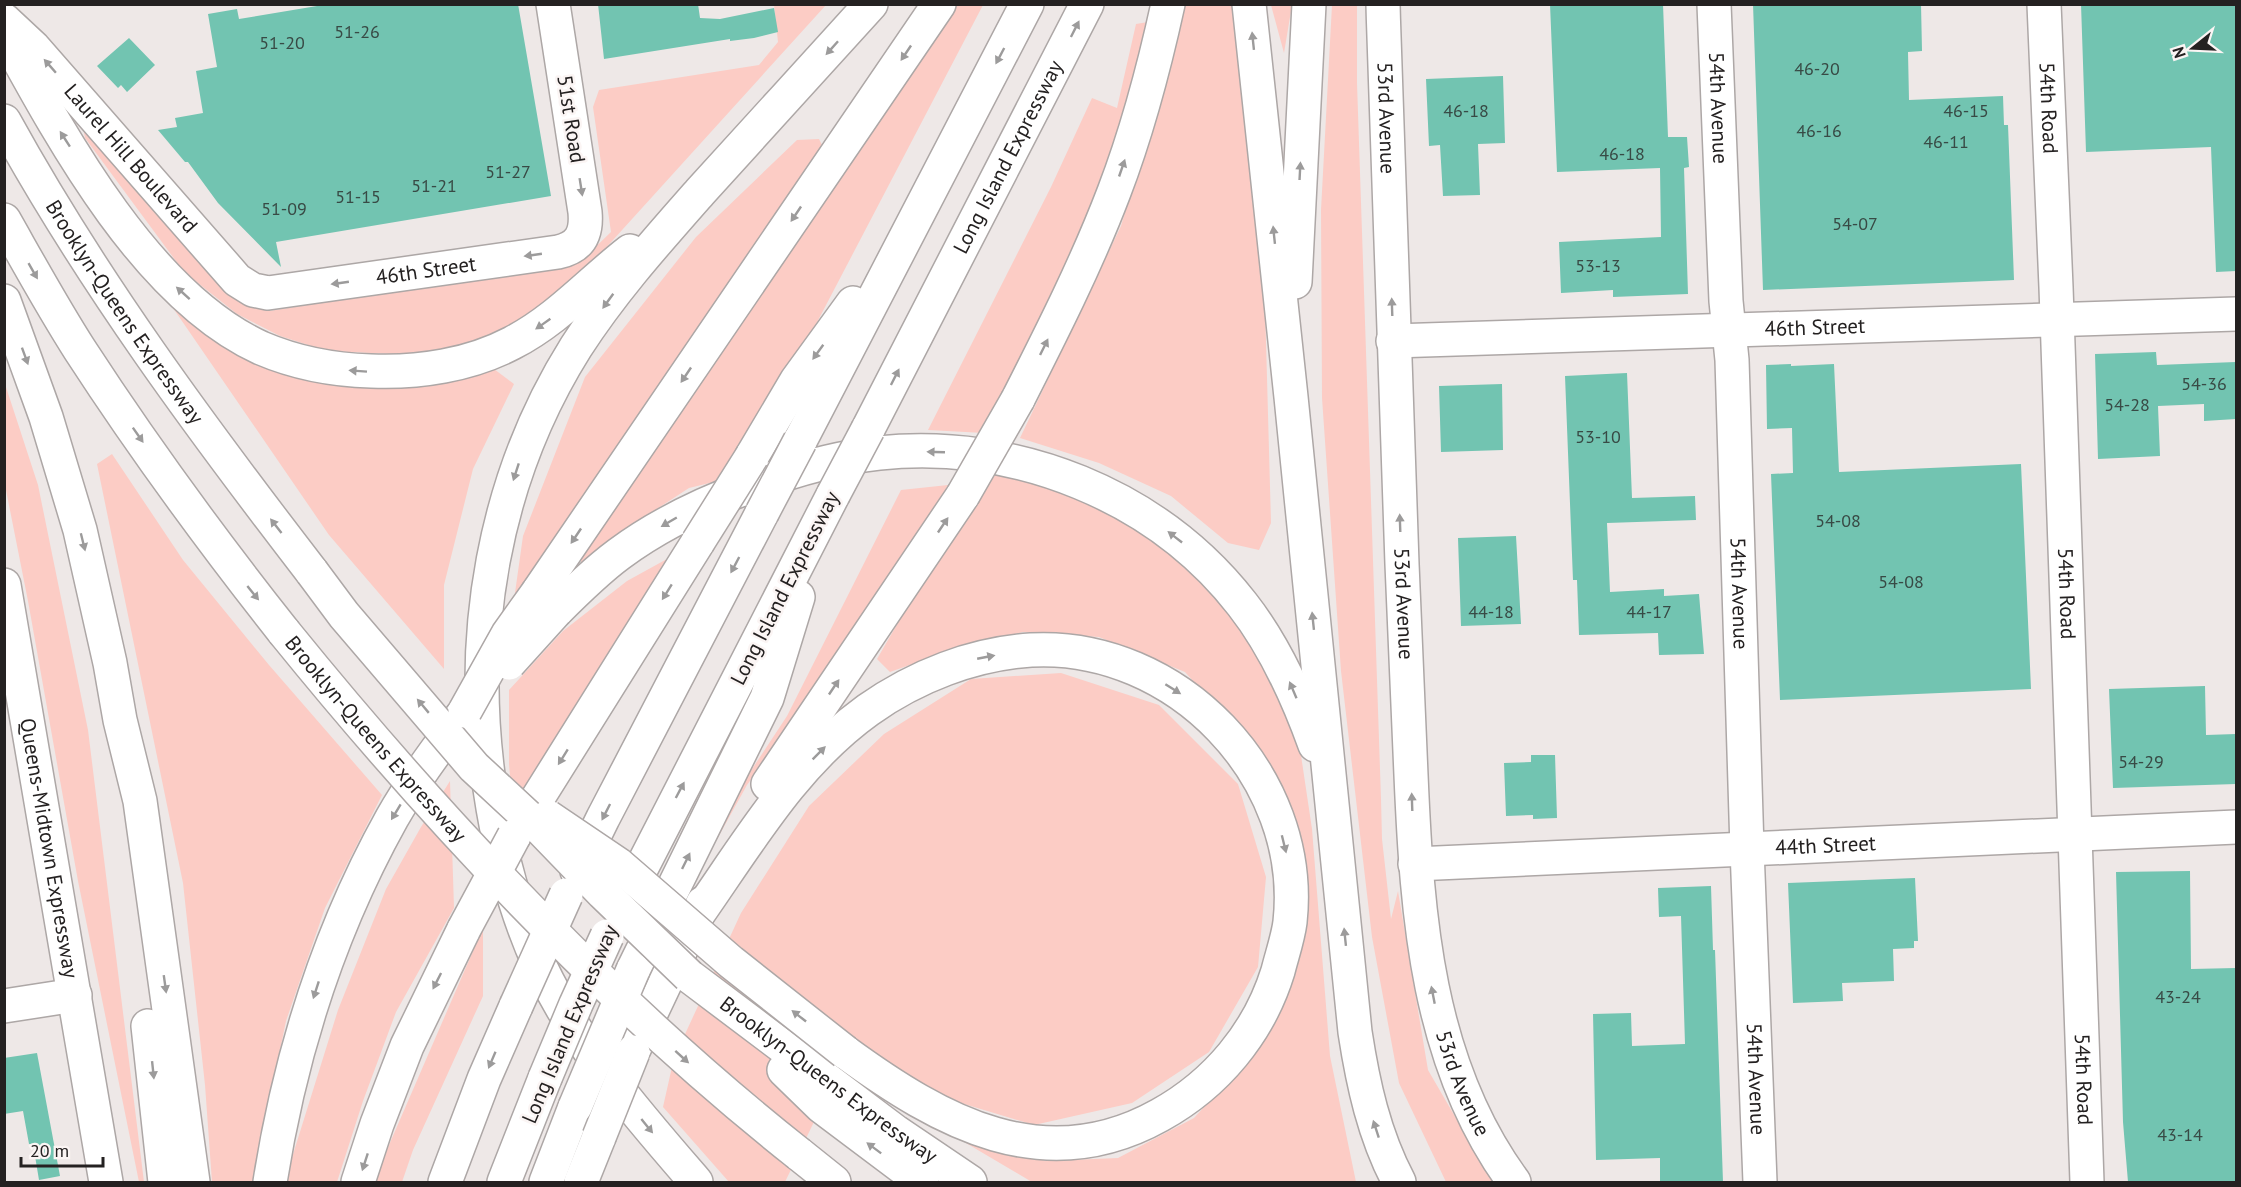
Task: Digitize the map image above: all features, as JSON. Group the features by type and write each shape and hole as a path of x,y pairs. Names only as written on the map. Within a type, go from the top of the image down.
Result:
{"main road":[{"path":"4,5 10,4"},
{"name":"51st Road","path":"553,4 585,212 584,234"},
{"path":"696,1182 622,1096 588,1047 541,969 520,919 505,870 486,764 482,705 482,651 486,603 503,512 517,466 535,421 576,348 619,285 871,4"},
{"path":"547,602 939,4"},
{"path":"445,1182 484,1079 603,818 1027,4"},
{"name":"Long Island Expressway","path":"504,1182 576,1004 641,865 1087,4"},
{"path":"581,1182 633,1052 739,826 963,495 1018,399 1094,241 1114,191 1151,72 1168,4"},
{"path":"1249,4 1360,1064 1376,1130 1399,1182"},
{"path":"1291,397 1309,4"},
{"name":"53rd Avenue","path":"1383,4 1393,341 1415,864 1428,971 1443,1037 1467,1103 1485,1138 1514,1182"},
{"name":"54th Avenue","path":"1714,4 1726,301 1732,360 1760,1182"},
{"name":"54th Road","path":"2044,4 2087,1182"},
{"name":"Laurel Hill Boulevard","path":"4,20 34,48 237,280 260,292"},
{"path":"4,33 53,121 92,182 132,237 172,283 213,319 237,334 275,353 307,363 358,371 410,371 452,365 494,351 511,344 547,322 601,274 686,208"},
{"name":"Brooklyn-Queens Expressway","path":"4,121 68,229 206,432 344,615 474,767 543,831 689,976 827,1095 860,1138 922,1182"},
{"name":"Brooklyn-Queens Expressway","path":"4,220 79,349 111,396 242,579 372,738 526,906 599,979 716,1087 834,1182"},
{"path":"358,1182 407,1046 464,929 514,836 752,456 797,380 915,220"},
{"name":"46th Street","path":"260,292 278,292 558,252 576,245 584,234"},
{"path":"4,301 46,417 80,530 120,720 140,801 193,1182"},
{"name":"46th Street","path":"1393,341 2236,314"},
{"path":"270,1182 284,1101 296,1055 324,966 366,867 427,762 465,711 508,634 547,602 662,526 698,507 773,478 844,458 879,453 940,452 1001,459 1053,471 1112,497 1154,522 1203,561 1243,604 1275,653 1299,704 1329,783"},
{"path":"546,1182 633,970 767,698 828,505"},
{"name":"Queens-Midtown Expressway","path":"4,585 12,672 75,995 106,1182"},
{"path":"474,767 619,865 730,962 890,1085 942,1114 972,1127 1022,1141 1047,1143 1096,1139 1147,1122 1191,1095 1229,1059 1263,1010 1274,983 1290,922 1290,891 1287,856 1268,795 1254,769 1220,726 1176,690 1122,664 1092,656 1032,650 975,659 945,668 876,705 845,728 776,801 696,917"},
{"path":"120,720 124,811 165,1182"},
{"name":"44th Street","path":"1415,864 2236,827"},
{"path":"4,1006 75,995"},
{"name":"Brooklyn-Queens Expressway","path":"827,1095 896,1132 970,1182"}],"shaded area":[{"path":"774,5 826,5 584,272 531,317 482,341 415,355 327,351 280,336 237,314 184,272 85,138 82,122 236,298 269,311 580,262 611,232 593,107 599,90 759,65 778,42"},
{"path":"955,5 983,5 802,351 722,480 689,488 643,518 583,566 579,557"},
{"path":"1183,5 1237,5 1264,269 1271,523 1259,550 1228,543 1171,496 1099,463 1020,438 1121,226 1176,37"},
{"path":"1271,5 1292,5 1284,53"},
{"path":"1332,5 1357,5 1357,83 1382,839 1391,919 1398,891 1428,1070 1493,1182 1446,1182 1399,1083 1372,937 1341,671 1322,398 1321,210"},
{"path":"1148,22 1125,120 1081,234 984,433 928,430 1051,187 1092,98 1117,108 1136,24"},
{"path":"819,139 823,147 705,317 585,500 514,600 523,536 585,377 696,237 797,140"},
{"path":"162,292 396,386 494,369 514,384 473,469 444,585 444,669 329,535"},
{"path":"5,384 38,485 88,730 144,1182 139,1182 78,881 5,485"},
{"path":"112,454 183,560 269,665 382,795 325,908 286,1021 253,1182 212,1182 205,1085 183,883 97,464"},
{"path":"999,469 1097,496 1196,568 1255,631 1295,715 1312,829 1330,1056 1356,1182 1032,1182 949,1133 1046,1161 1118,1158 1194,1118 1244,1064 1303,947 1302,863 1273,769 1185,672 1099,637 1023,632 949,651 890,672 877,659 910,602"},
{"path":"948,485 902,566 747,785 700,870 727,807 787,716 901,490"},
{"path":"676,554 514,825 509,764 509,690 563,631 627,581"},
{"path":"1061,673 1159,705 1238,784 1266,877 1258,967 1209,1052 1132,1103 1034,1125 941,1097 851,1045 785,1182 729,1182 663,1107 674,1058 741,913 809,806 884,734 971,679"},
{"path":"450,781 454,908 396,1012 363,1101 337,1182 288,1182 290,1164 338,1010 386,889"},
{"path":"483,928 483,996 413,1150 402,1182 373,1182"}],"building":[{"path":"329,4 518,4 551,196 276,242 281,267 218,203 188,162 185,162 158,130 177,127 175,118 203,113 196,71 217,67 208,14 237,9 239,19"},
{"path":"598,4 698,4 700,18 720,19 774,8 778,32 754,38 730,41 730,39 604,59"},
{"path":"1550,4 1663,4 1668,137 1687,137 1689,167 1684,168 1688,294 1613,297 1613,290 1561,293 1559,242 1661,237 1660,168 1557,172"},
{"path":"1753,4 1921,4 1922,51 1908,52 1909,100 2003,96 2004,125 2008,125 2014,280 1763,290"},
{"path":"2081,4 2236,4 2236,271 2216,272 2211,147 2086,152"},
{"path":"129,38 155,65 127,92 121,85 118,88 97,66"},
{"path":"1503,76 1505,143 1478,144 1480,195 1443,196 1440,145 1429,146 1426,79"},
{"path":"2156,352 2157,365 2236,362 2236,419 2204,421 2204,404 2158,406 2160,456 2098,459 2095,354"},
{"path":"1791,364 1791,366 1834,364 1839,472 2021,464 2031,689 1780,700 1771,474 1793,473 1792,428 1767,429 1766,365"},
{"path":"1627,373 1632,498 1695,496 1696,520 1607,523 1610,592 1664,589 1664,596 1699,594 1704,654 1659,655 1658,633 1579,635 1577,580 1573,580 1565,376"},
{"path":"1502,384 1503,450 1441,452 1439,386"},
{"path":"1516,536 1521,624 1461,626 1458,538"},
{"path":"2205,686 2206,735 2236,734 2236,784 2113,788 2109,689"},
{"path":"1531,755 1555,755 1557,818 1533,819 1533,815 1506,816 1504,763 1531,762"},
{"path":"2190,871 2191,969 2236,968 2236,1182 2128,1182 2123,1122 2116,872"},
{"path":"1915,878 1918,941 1914,941 1914,948 1893,949 1894,981 1842,983 1843,1001 1793,1003 1788,883"},
{"path":"1711,886 1723,1182 1660,1182 1660,1158 1596,1160 1593,1014 1631,1013 1632,1046 1685,1044 1681,916 1659,917 1658,888"},
{"path":"37,1053 60,1176 39,1180 33,1144 29,1144 23,1111 4,1114 4,1058"}]}
